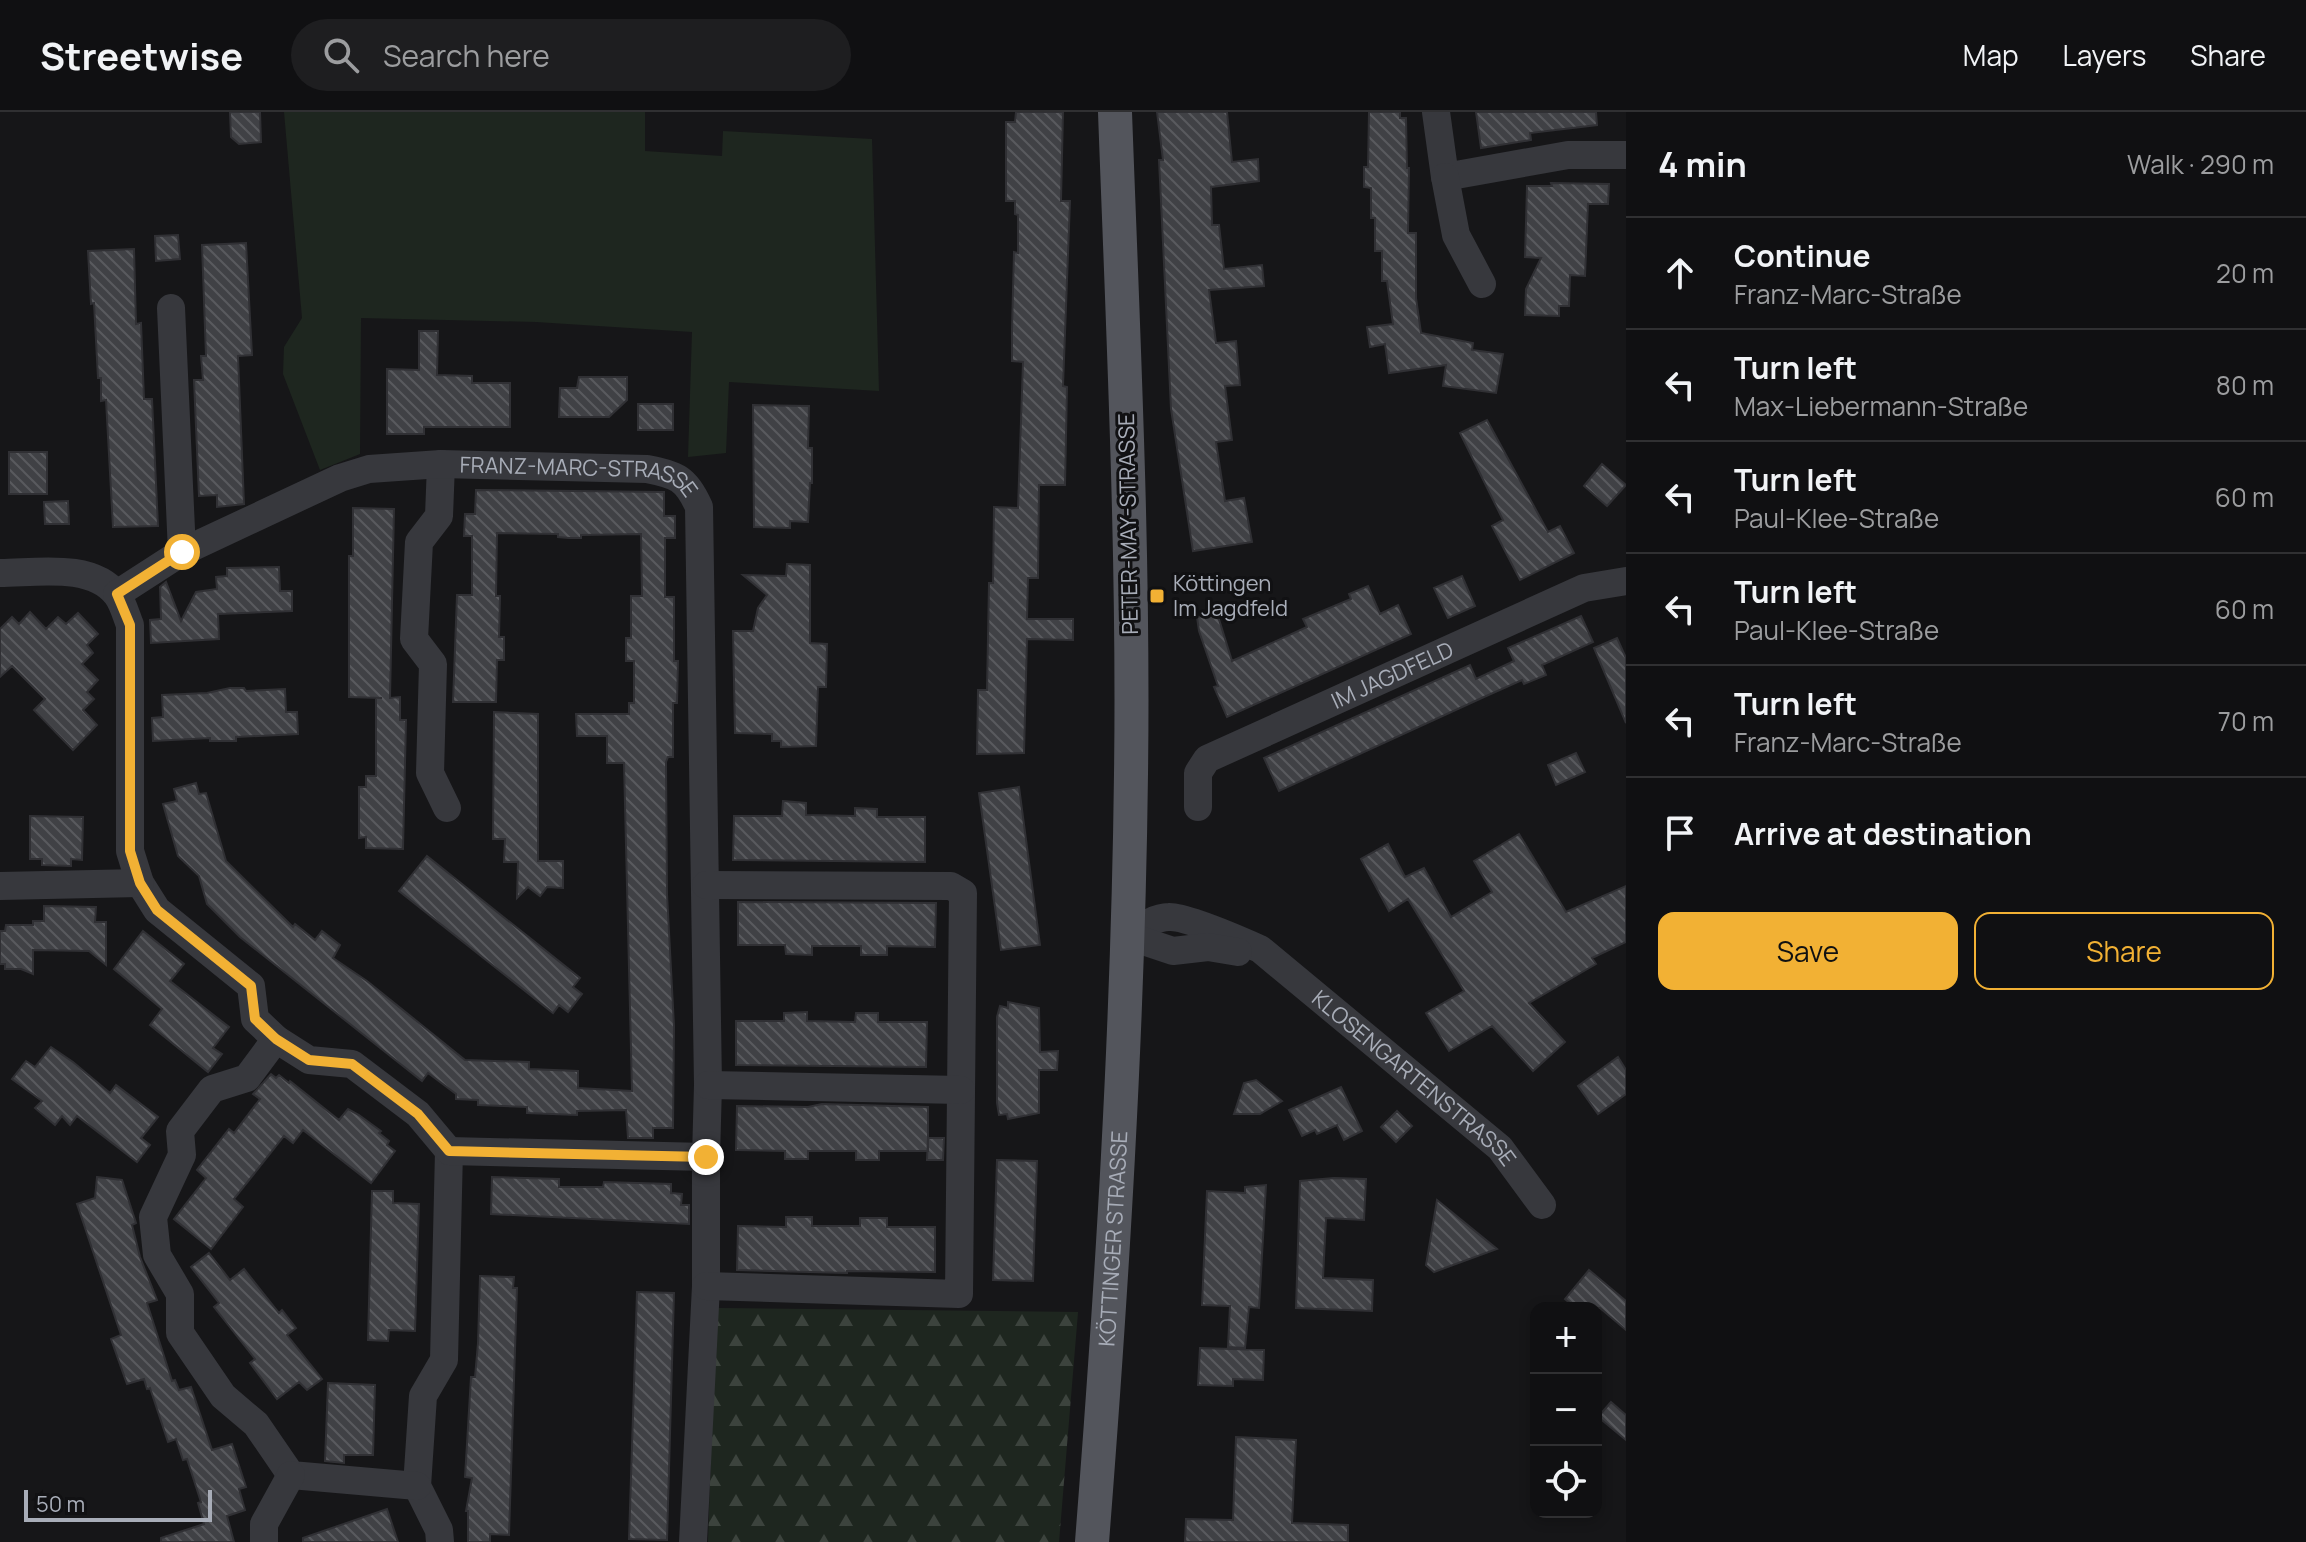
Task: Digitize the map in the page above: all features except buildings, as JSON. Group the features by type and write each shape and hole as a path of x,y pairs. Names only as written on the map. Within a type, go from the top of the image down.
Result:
{"main road":[{"name":"PETER-MAY-STRASSE","path":"1115,112 1130,546 1128,936"},
{"name":"KÖTTINGER STRASSE","path":"1092,1542 1128,936"}],"street":[{"path":"1436,112 1456,235 1482,284"},
{"path":"1445,177 1568,155 1626,155"},
{"path":"171,308 182,552"},
{"path":"441,464 439,516 419,542 414,639 433,664 430,773 447,808"},
{"name":"FRANZ-MARC-STRASSE","path":"117,594 182,552 340,478 369,469 441,464 647,469 671,474 689,485 699,507 708,1085 706,1286 693,1542"},
{"path":"0,573 72,572 98,579 117,594 130,625 130,851 140,883 157,910 251,986 255,1019 276,1039 309,1060 352,1064 418,1114 449,1151 444,1360 423,1396 417,1486 439,1530 440,1542"},
{"name":"IM JAGDFELD","path":"1198,807 1198,773 1207,759 1584,588 1626,581"},
{"path":"0,886 140,883"},
{"path":"706,885 951,886 963,893 959,1294 706,1286"},
{"name":"KLOSENGARTENSTRASSE","path":"1128,936 1148,923 1170,917 1260,949 1500,1148 1542,1205"},
{"path":"276,1039 247,1078 212,1089 180,1131 182,1155 153,1217 157,1255 180,1294 180,1333 223,1396 256,1424 291,1475"},
{"path":"708,1085 961,1090"},
{"path":"449,1151 706,1157"},
{"path":"291,1475 417,1486"},
{"path":"264,1542 264,1524 291,1475"}],"green space":[{"path":"284,112 645,112 645,151 722,156 723,131 872,139 879,391 729,382 726,453 688,457 692,332 536,322 361,318 360,454 320,470 283,374 284,347 302,318"},
{"path":"716,1308 1078,1312 1059,1542 708,1542"}],"place":[{"name":"Köttingen Im Jagdfeld","path":"1157,596"}],"route":[{"path":"182,552 117,594 130,625 130,851 140,883 157,910 251,986 255,1019 276,1039 309,1060 352,1064 418,1114 449,1151 706,1157"}]}
